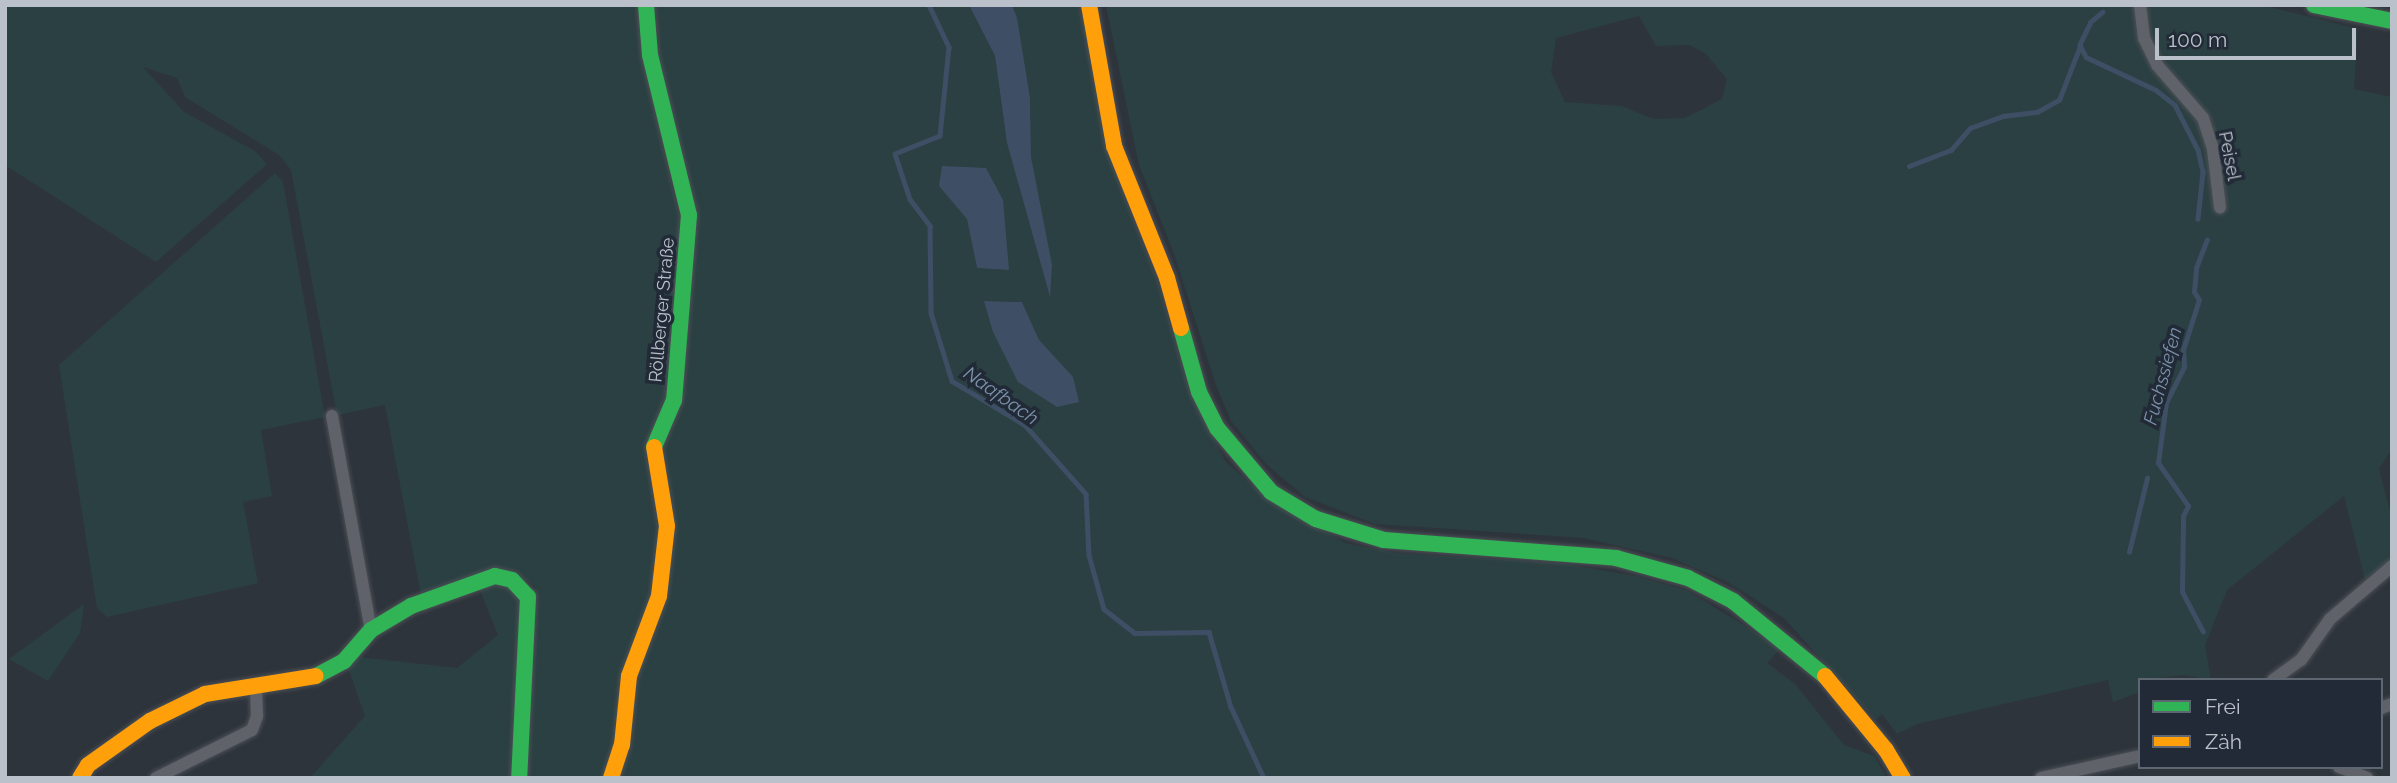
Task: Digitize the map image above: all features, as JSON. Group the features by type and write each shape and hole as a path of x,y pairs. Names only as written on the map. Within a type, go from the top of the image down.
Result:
{"street":[{"name":"Röllberger Straße","path":"611,778 622,745 629,676 659,596 667,526 653,448 674,400 689,215 650,55 646,5"},
{"path":"1088,5 1114,146 1130,197 1167,278 1199,392 1225,439 1271,492 1316,519 1384,540 1616,558 1688,578 1733,601 1794,648 1830,681 1886,750 1903,778"},
{"name":"Peisel","path":"2140,5 2144,38 2157,65 2203,118 2213,149 2220,208"},
{"path":"2314,5 2392,21"},
{"path":"332,416 370,630"},
{"path":"2276,678 2301,660 2330,620 2392,566"},
{"path":"80,778 88,765 150,721 205,694 256,689 322,675 344,661 370,630 454,588 495,576 512,580 524,591 529,625 519,778"},
{"path":"156,778 252,730 257,716 256,689"},
{"path":"2048,777 2138,756"},
{"path":"2346,769 2367,778"}],"green space":[{"path":"5,5 641,5 642,56 682,230 696,230 659,53 655,5 969,5 995,56 1007,143 1049,294 1031,157 1030,98 1012,5 1078,5 1092,46 1125,199 1157,280 1189,391 1226,462 1263,495 1345,543 1396,553 1559,563 1636,576 1688,591 1781,648 1767,663 1795,684 1844,745 1874,756 1887,778 310,778 365,716 347,665 359,657 457,668 498,635 477,583 495,578 528,592 537,588 526,580 491,569 421,595 385,405 337,415 291,170 279,155 185,97 177,78 143,67 184,112 255,151 267,164 156,262 5,165","holes":["967,218 1009,270 977,268","984,301 1022,302 1039,340"]},
{"path":"1106,5 2262,5 2358,29 2354,89 2392,97 2392,448 2379,469 2392,519 2392,559 2365,580 2344,496 2227,590 2205,645 2211,678 2184,675 2138,678 2138,693 2113,702 2108,680 1917,724 1897,734 1882,714 1876,720 1784,618 1728,582 1672,558 1584,538 1375,524 1305,497 1266,464 1231,421 1216,385 1174,254 1139,165","holes":["1639,16 1656,46 1690,45 1706,54 1727,79 1722,99 1685,118 1653,119 1622,106 1565,102 1551,72 1556,38"]},
{"path":"275,173 283,182 325,417 261,430 272,496 243,502 258,583 107,617 97,608 59,365"},
{"path":"84,604 80,633 48,681 9,659"}],"water":[{"path":"969,5 1012,5 1017,18 1030,98 1031,157 1052,265 1050,297 1007,143 995,56"},
{"path":"942,166 986,168 1003,200 1009,270 977,268 967,219 939,186"},
{"path":"984,301 1022,302 1039,340 1073,377 1079,402 1057,407 1018,382 993,332"}],"waterway":[{"name":"Naafbach","path":"929,5 949,47 940,136 895,154 910,199 930,226 931,313 952,381 1025,425 1086,494 1089,555 1104,609 1135,633 1209,632 1231,707 1264,778"},
{"name":"Fuchssiefen","path":"2103,12 2091,22 2080,45 2086,57 2156,90 2175,105 2198,150 2203,172 2198,219"},
{"path":"1909,166 1951,150 1970,128 2003,116 2037,112 2059,100 2080,46"},
{"name":"Fuchssiefen","path":"2203,632 2182,592 2183,516 2188,506 2158,463 2166,403 2184,367 2183,350 2199,300 2194,292 2196,268 2207,240"},
{"path":"2129,552 2147,478"}],"traffic: fast":[{"path":"646,5 650,55 689,215 674,400 654,447"},
{"path":"2314,5 2392,21"},
{"path":"1181,328 1199,392 1217,428 1271,492 1316,519 1384,540 1616,558 1688,578 1733,601 1825,676"},
{"path":"316,676 344,661 371,630 411,606 495,576 512,580 528,597 519,778"}],"traffic: slow":[{"path":"1089,5 1114,146 1167,278 1181,328"},
{"path":"611,778 622,745 629,676 659,596 667,526 654,447"},
{"path":"80,778 88,765 150,721 205,694 316,676"},
{"path":"1825,676 1886,750 1903,778"}]}
